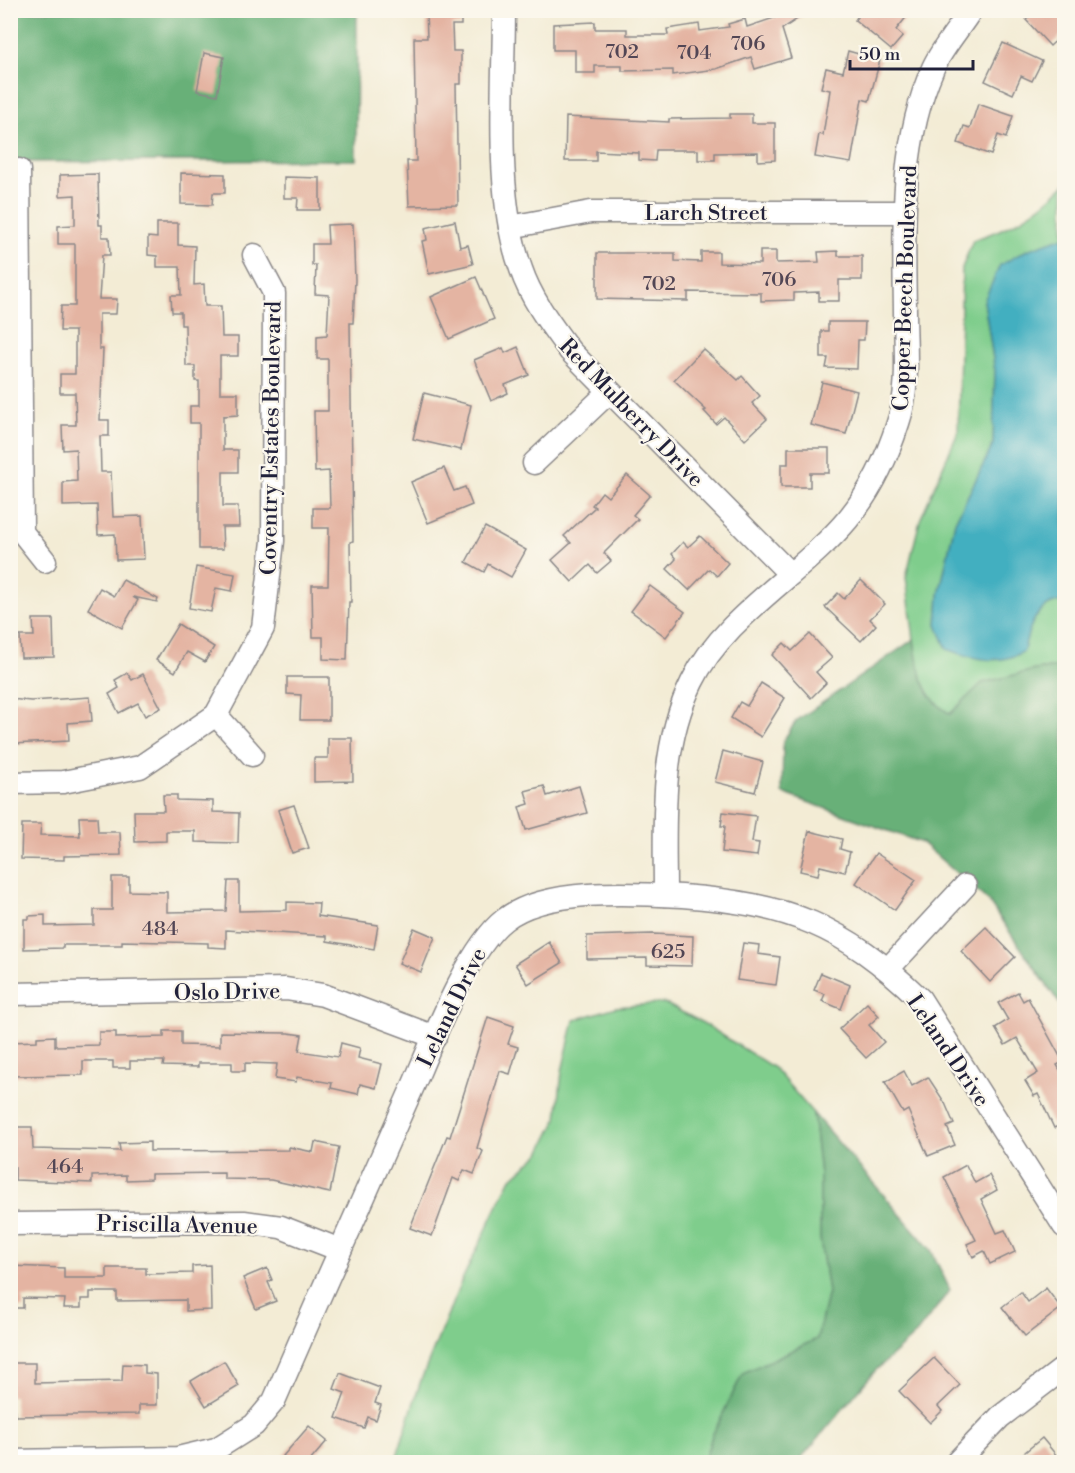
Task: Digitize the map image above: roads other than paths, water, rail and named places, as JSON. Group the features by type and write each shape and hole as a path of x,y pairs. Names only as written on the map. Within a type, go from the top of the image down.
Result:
{"street":[{"name":"Red Mulberry Drive","path":"504,10 503,155 510,227 521,269 540,310 570,351 789,574"},
{"name":"Copper Beech Boulevard","path":"665,895 666,769 682,704 693,680 710,653 848,519 882,468 899,420 906,373 903,212 907,168 918,108 934,66 972,10"},
{"path":"19,170 15,260 22,532 45,561"},
{"name":"Larch Street","path":"510,227 591,212 903,212"},
{"name":"Coventry Estates Boulevard","path":"10,783 63,782 140,767 216,715 263,628 273,541 274,293 254,255"},
{"path":"534,463 609,392"},
{"path":"216,715 252,755"},
{"path":"888,969 965,886"},
{"name":"Leland Drive","path":"10,1461 178,1460 216,1449 254,1425 274,1401 339,1250 478,947 503,920 520,909 556,897 665,895 733,900 812,921 861,948 920,999 1065,1226"},
{"name":"Oslo Drive","path":"10,994 286,989 323,995 435,1037"},
{"name":"Priscilla Avenue","path":"10,1224 244,1222 281,1227 339,1250"},
{"path":"957,1462 1000,1417 1065,1368"}],"water":[{"path":"1064,237 1064,601 1047,606 1035,618 1028,633 1024,651 1015,656 996,660 976,658 947,649 937,625 939,595 955,522 993,445 995,371 984,301 1000,265 1027,250"}]}
